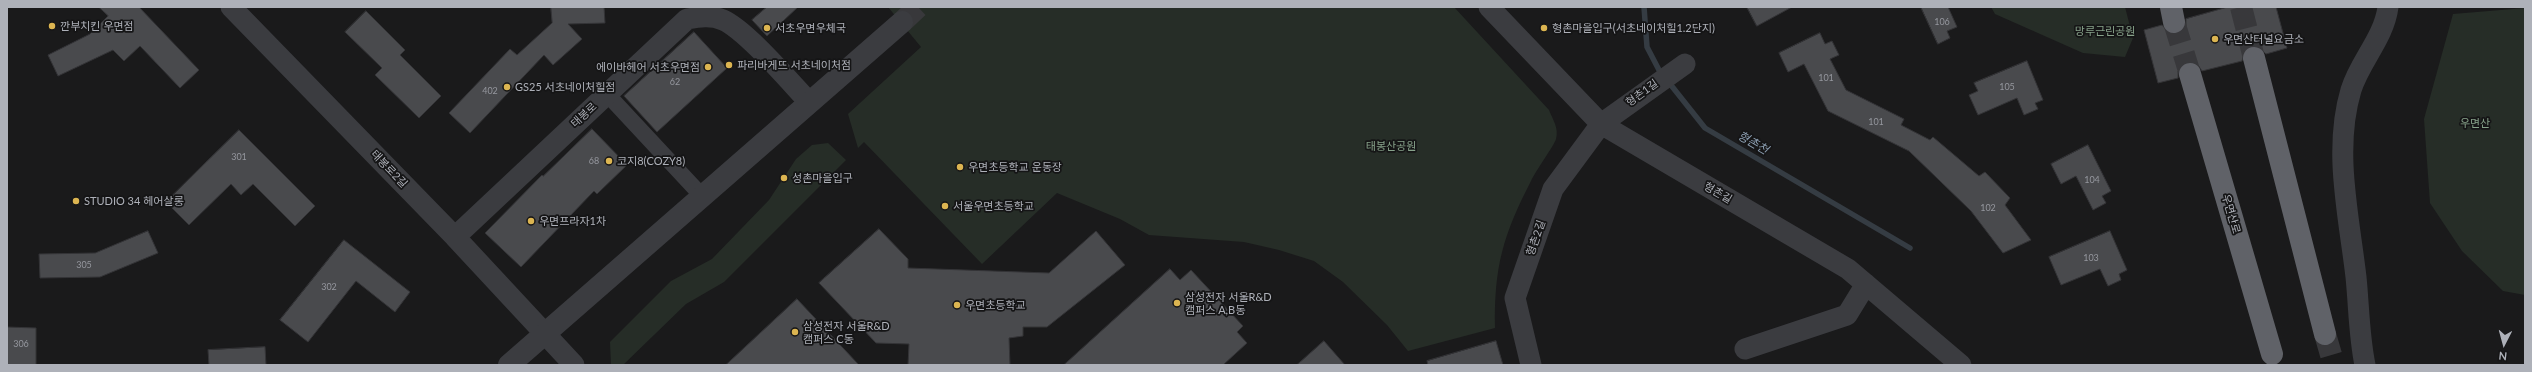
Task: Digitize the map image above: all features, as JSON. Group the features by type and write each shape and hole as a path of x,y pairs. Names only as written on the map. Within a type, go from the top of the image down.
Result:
{"highway":[{"path":"2254,58 2325,334"},
{"name":"우면산로","path":"2190,74 2272,354"}],"street":[{"name":"태봉로2길","path":"231,7 455,237 574,365"},
{"name":"형촌길","path":"1489,7 1601,124 1848,269 1961,365"},
{"path":"2365,365 2360,338 2356,281 2341,146 2351,89 2386,21 2388,7"},
{"name":"태봉로","path":"455,237 687,19 705,16 723,20 742,33 809,102"},
{"path":"509,365 902,22"},
{"name":"형촌1길","path":"1601,124 1640,94 1684,64"},
{"path":"607,94 702,196"},
{"name":"형촌2길","path":"1532,365 1515,298 1553,189 1601,124"},
{"path":"1745,349 1847,315 1866,284"}],"green space":[{"name":"태봉산공원","path":"888,7 1454,7 1549,110 1557,131 1555,142 1536,171 1521,200 1507,235 1502,252 1496,287 1495,328 1408,351 1387,325 1343,282 1314,261 1279,250 1244,242 1149,235 1120,219 1057,193 982,264 864,142 858,148 848,114 921,47"},
{"name":"망루근린공원","path":"1991,7 2125,7 2133,38 2125,57 2083,53 1995,14"},
{"name":"우면산","path":"2525,8 2525,295 2503,291 2462,251 2430,203 2424,119 2453,14"},
{"path":"828,143 846,160 724,282 686,304 623,365 611,365 610,342 671,281 712,259 769,200 796,159 812,145"}],"building":[{"path":"99,7 139,7 199,70 180,88 140,46 124,61 113,50 58,76 48,55 90,34 108,16"},
{"path":"551,7 604,7 605,23 568,24 582,39 553,65 544,55 470,133 449,113 510,49 517,55 552,23"},
{"name":"서초우면우체국","path":"767,7 798,7 767,36 752,20"},
{"path":"1747,7 1792,7 1757,26"},
{"path":"1921,7 1948,7 1957,27 1947,31 1950,38 1938,44"},
{"name":"우면산터널요금소","path":"2228,7 2276,7 2287,48 2266,54 2258,46 2251,46 2245,49 2242,61 2202,71 2198,65 2187,62 2178,71 2178,78 2158,83 2144,30 2162,25 2170,34 2177,34 2186,26 2186,19"},
{"path":"366,11 405,50 400,55 441,96 419,118 375,75 382,68 345,32"},
{"path":"694,32 727,68 657,132 624,96"},
{"path":"1820,33 1825,44 1832,41 1839,55 1830,59 1846,90 1904,119 1901,125 1930,140 1933,137 1979,176 1985,172 2010,198 2005,205 2031,240 2003,253 1971,211 1909,151 1828,111 1804,64 1788,72 1779,53"},
{"path":"2027,61 2043,100 2035,103 2038,109 2024,115 2017,98 1978,115 1969,95 1978,91 1974,83"},
{"path":"592,129 627,165 597,194 594,191 521,267 485,233 542,175 543,176"},
{"path":"239,130 315,206 295,226 253,184 241,195 231,184 189,225 166,202"},
{"path":"2088,145 2111,191 2102,196 2106,203 2093,210 2076,176 2061,184 2051,164"},
{"name":"우면초등학교","path":"879,229 908,259 908,268 1049,273 1096,231 1125,265 1047,327 1023,327 1023,336 1009,338 1010,365 908,365 909,344 876,343 819,283"},
{"path":"148,231 158,253 100,277 40,278 39,254 95,253"},
{"path":"2110,231 2127,270 2119,274 2121,280 2108,286 2100,269 2061,285 2049,257"},
{"path":"344,240 410,292 395,312 356,281 308,342 280,320"},
{"name":"삼성전자 서울R&D 캠퍼스 A,B동","path":"1170,269 1180,280 1191,270 1243,326 1237,332 1247,343 1223,365 1064,365"},
{"name":"삼성전자 서울R&D 캠퍼스 C동","path":"797,299 859,365 726,365"},
{"path":"7,327 36,328 36,365 7,365"},
{"path":"1324,341 1345,365 1297,365"},
{"path":"1496,341 1503,365 1428,365 1427,361"},
{"path":"265,347 266,365 209,365 208,350"}],"waterway":[{"name":"형촌천","path":"1644,7 1647,47 1659,70 1705,128 1910,248"}],"tunnel":[{"path":"902,22 918,7"},
{"path":"2241,7 2254,58"},
{"path":"2174,22 2190,74"},
{"path":"2325,334 2334,365"}],"place":[{"name":"깐부치킨 우면점","path":"52,26"},
{"name":"서초우면우체국","path":"767,28"},
{"name":"형촌마을입구(서초네이처힐1.2단지)","path":"1544,28"},
{"name":"우면산터널요금소","path":"2215,39"},
{"name":"파리바게뜨 서초네이처점","path":"729,65"},
{"name":"에이바헤어 서초우면점","path":"708,67"},
{"name":"GS25 서초네이처힐점","path":"507,87"},
{"name":"코지8(COZY8)","path":"609,161"},
{"name":"우면초등학교 운동장","path":"960,167"},
{"name":"성촌마을입구","path":"784,178"},
{"name":"STUDIO 34 헤어살롱","path":"76,201"},
{"name":"서울우면초등학교","path":"945,206"},
{"name":"우면프라자1차","path":"531,221"},
{"name":"삼성전자 서울R&D 캠퍼스 A,B동","path":"1177,303"},
{"name":"우면초등학교","path":"957,305"},
{"name":"삼성전자 서울R&D 캠퍼스 C동","path":"795,332"}]}
